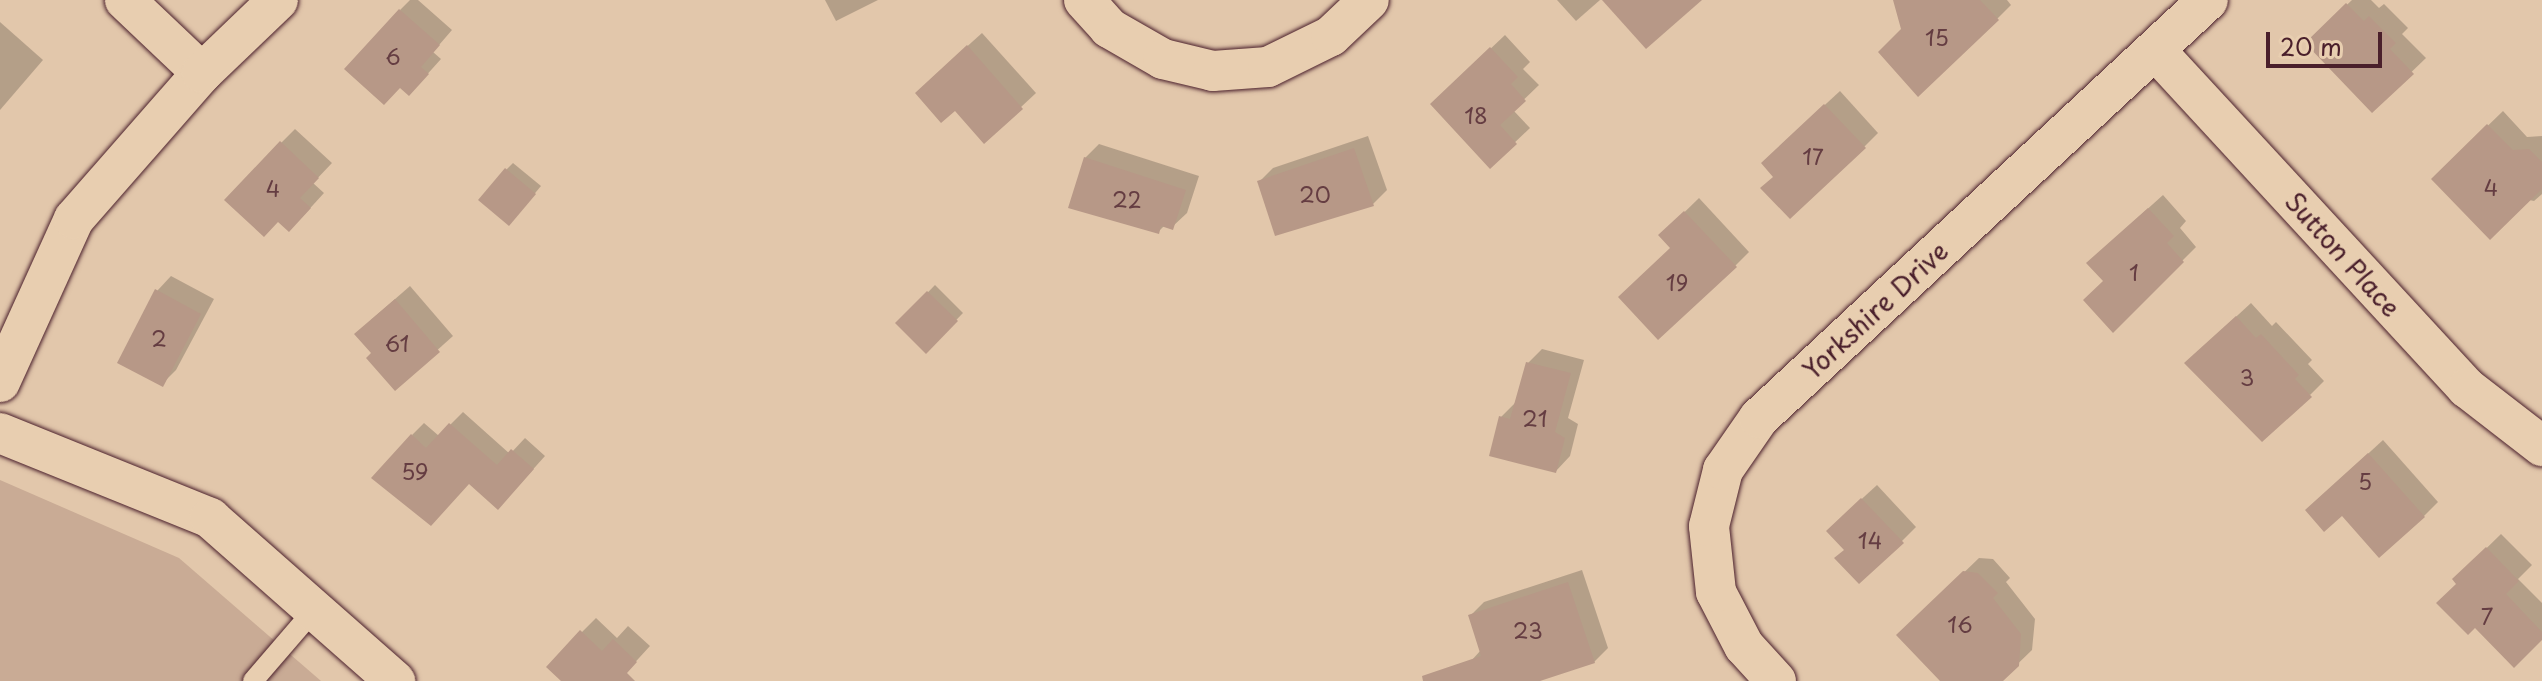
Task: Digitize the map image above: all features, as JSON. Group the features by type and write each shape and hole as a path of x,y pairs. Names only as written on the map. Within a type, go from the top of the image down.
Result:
{"street":[{"path":"125,0 202,73"},
{"path":"0,382 74,219 202,73 278,0"},
{"path":"1084,0 1109,28 1163,59 1213,71 1268,67 1331,36 1369,0"},
{"name":"Yorkshire Drive","path":"1776,681 1744,646 1716,592 1709,526 1723,470 1759,418 2208,0"},
{"name":"Sutton Place","path":"2155,50 2457,378 2542,446"},
{"path":"0,433 210,518 395,681"}],"lane":[{"path":"253,681 315,609"}],"shaded area":[{"path":"0,480 179,558 321,681 0,681"}],"building":[{"path":"1602,0 1702,0 1646,49"},
{"path":"1893,0 1980,0 1999,20 1918,97 1878,52 1901,29"},
{"path":"2346,3 2364,21 2369,16 2396,43 2390,49 2414,74 2372,113 2305,43"},
{"path":"399,9 440,45 421,67 429,74 409,96 400,88 384,105 344,69"},
{"path":"967,45 1023,109 984,144 955,111 941,123 915,93"},
{"path":"1490,47 1518,77 1511,84 1526,101 1500,125 1517,144 1490,169 1430,104"},
{"path":"1824,104 1866,148 1790,219 1760,188 1773,177 1761,163"},
{"path":"2487,124 2513,150 2529,149 2542,162 2542,189 2490,240 2431,179"},
{"path":"280,141 319,178 300,198 311,208 289,232 278,222 264,237 224,200"},
{"path":"1354,148 1374,206 1275,236 1257,181"},
{"path":"1084,157 1186,190 1173,230 1161,226 1159,234 1068,208"},
{"path":"505,168 536,194 509,226 478,200"},
{"path":"2148,208 2174,236 2167,243 2184,262 2113,333 2083,300 2103,281 2086,263"},
{"path":"1684,211 1737,267 1658,340 1618,297 1670,248 1658,235"},
{"path":"155,289 201,314 163,387 117,363"},
{"path":"927,291 958,321 926,354 895,323"},
{"path":"395,299 440,352 395,391 366,358 371,353 354,334"},
{"path":"2236,316 2256,338 2261,334 2299,375 2295,379 2312,397 2262,442 2184,363"},
{"path":"1526,362 1571,373 1555,432 1565,438 1556,473 1489,456 1499,416 1510,419"},
{"path":"449,423 497,465 511,449 534,469 498,510 469,484 431,526 371,478 411,434 426,448"},
{"path":"2368,453 2425,517 2379,558 2342,516 2324,532 2305,510"},
{"path":"1861,498 1904,543 1859,584 1834,558 1844,550 1826,531"},
{"path":"2486,547 2519,581 2506,594 2542,632 2542,640 2514,668 2475,628 2468,635 2436,603 2456,584 2452,579"},
{"path":"1963,571 1978,573 1998,593 1993,598 2021,634 2019,666 2003,681 1940,681 1896,635"},
{"path":"1568,582 1595,663 1540,681 1423,681 1422,676 1481,656 1468,615"},
{"path":"580,630 602,651 613,639 637,662 627,673 635,681 561,681 546,667"}]}
